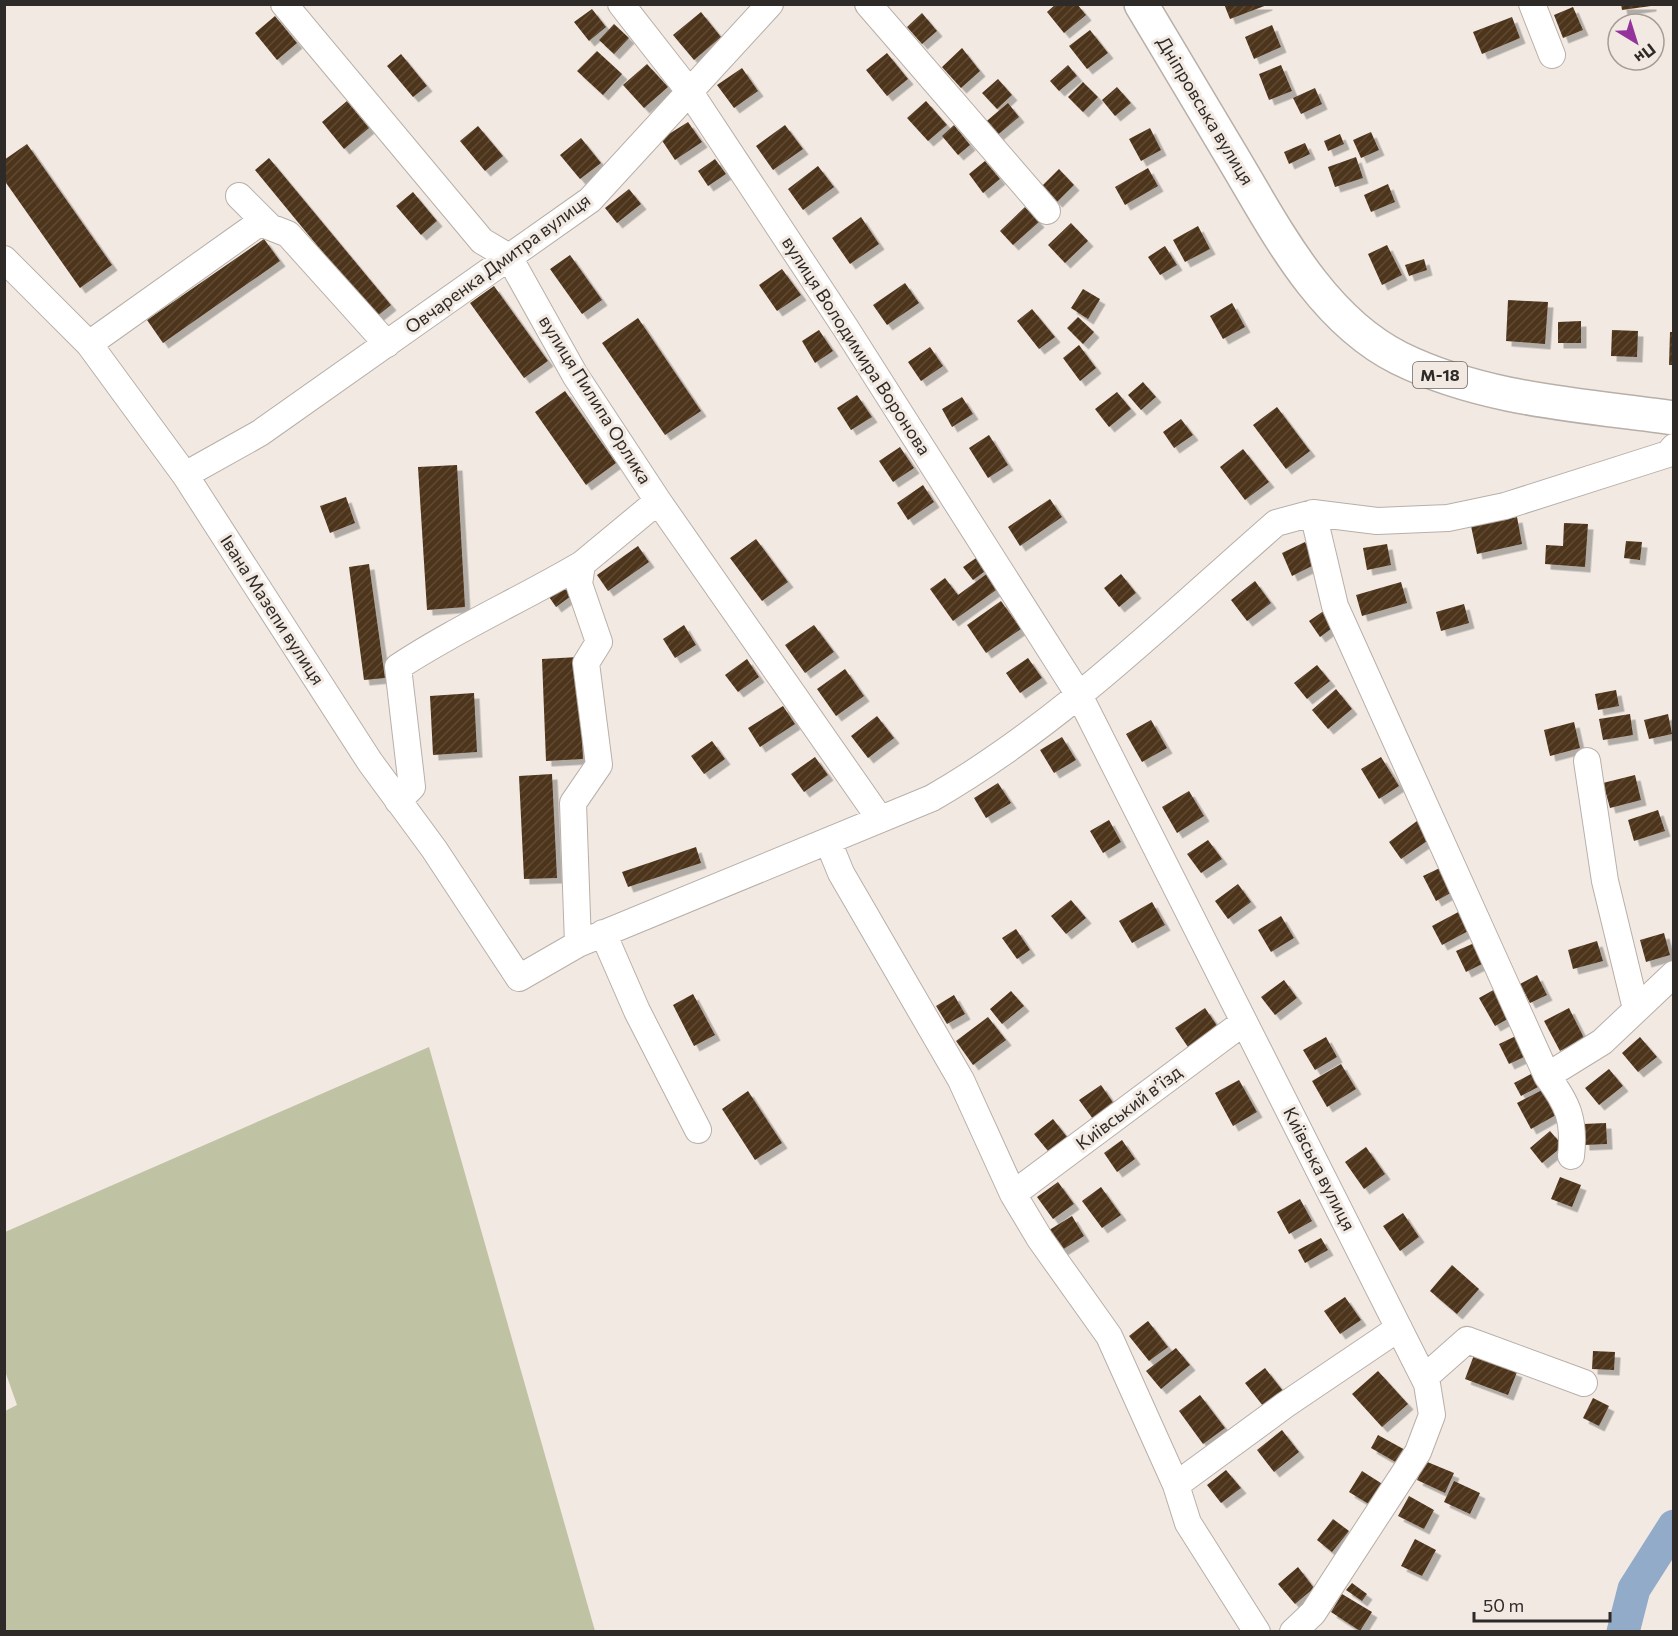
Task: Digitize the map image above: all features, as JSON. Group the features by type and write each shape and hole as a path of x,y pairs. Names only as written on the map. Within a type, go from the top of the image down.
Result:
{"highway":[{"name":"Дніпровська вулиця","path":"1141,4 1270,218 1328,300 1356,328 1397,357 1433,373 1502,394 1674,418"}],"street":[{"name":"вулиця Пилипа Орлика","path":"284,4 482,241 508,257 575,375 658,501 880,819"},
{"name":"вулиця Володимира Воронова","path":"621,4 689,91 845,327 1079,694"},
{"name":"Овчаренка Дмитра вулиця","path":"185,475 260,433 590,200 770,4"},
{"path":"868,4 1047,211"},
{"path":"1532,4 1552,55"},
{"path":"239,196 270,228 288,234 387,344"},
{"path":"89,344 262,221"},
{"name":"Івана Мазепи вулиця","path":"4,259 89,344 185,475 370,762 434,849 519,978 578,944"},
{"path":"582,564 579,584 599,642 586,663 599,765 573,803 578,944 932,798 982,769 1079,694 1276,523 1313,513 1377,521 1448,518 1516,502 1668,454 1674,447"},
{"path":"398,801 412,787 398,668 443,637 536,591 582,564 658,501"},
{"path":"1313,513 1335,606 1546,1076 1564,1099 1574,1130 1571,1156"},
{"name":"Київська вулиця","path":"1079,694 1424,1378 1432,1415 1418,1452 1313,1613 1293,1632"},
{"path":"1587,761 1605,881 1636,1009"},
{"path":"828,841 841,873 962,1080 1013,1194 1040,1239 1109,1336 1176,1485 1188,1523 1257,1632"},
{"path":"603,933 637,1011 698,1130"},
{"path":"1546,1076 1602,1042 1674,974"},
{"name":"Київський в’їзд","path":"1013,1194 1244,1022"},
{"path":"1176,1485 1285,1405 1399,1328"},
{"path":"1424,1378 1467,1340 1584,1383"}],"green space":[{"path":"429,1047 595,1631 5,1631 5,1411 17,1405 5,1371 5,1232"}],"building":[{"path":"1056,4 1077,4 1086,15 1064,33 1047,12"},
{"path":"1224,4 1267,4 1267,5 1230,19"},
{"path":"1621,4 1651,4 1651,6 1622,10"},
{"path":"1573,7 1583,30 1563,38 1554,15"},
{"path":"592,9 606,27 589,41 574,22"},
{"path":"701,12 721,37 694,60 673,35"},
{"path":"922,13 937,31 922,44 907,27"},
{"path":"275,16 297,43 277,60 255,33"},
{"path":"1512,17 1520,38 1482,54 1473,32"},
{"path":"614,24 629,38 614,54 599,40"},
{"path":"1272,25 1281,47 1254,59 1245,37"},
{"path":"1090,30 1108,53 1087,69 1069,46"},
{"path":"962,48 980,71 961,88 942,67"},
{"path":"597,51 622,74 603,95 577,71"},
{"path":"887,53 908,79 887,96 866,70"},
{"path":"401,54 427,86 413,97 387,66"},
{"path":"647,64 668,87 644,108 623,85"},
{"path":"1068,65 1077,76 1059,91 1050,81"},
{"path":"1281,65 1292,91 1269,100 1259,74"},
{"path":"742,68 758,91 734,108 717,85"},
{"path":"998,79 1012,95 997,109 982,93"},
{"path":"1083,82 1098,97 1083,112 1068,97"},
{"path":"1117,87 1131,103 1115,116 1102,100"},
{"path":"1315,88 1322,104 1301,114 1293,98"},
{"path":"347,101 369,128 344,149 322,122"},
{"path":"926,101 947,125 928,141 907,118"},
{"path":"1008,103 1019,117 994,138 982,125"},
{"path":"688,122 702,142 675,160 661,139"},
{"path":"785,125 803,149 773,170 756,146"},
{"path":"954,125 970,145 958,155 942,136"},
{"path":"478,126 503,156 485,171 460,141"},
{"path":"1150,128 1161,150 1141,161 1129,139"},
{"path":"1371,132 1379,150 1361,158 1353,140"},
{"path":"1340,134 1344,144 1328,151 1324,141"},
{"path":"581,138 601,163 580,179 560,155"},
{"path":"1305,143 1310,154 1289,164 1284,152"},
{"path":"27,144 112,265 80,288 4,180 4,160"},
{"path":"1356,157 1363,178 1335,187 1328,167"},
{"path":"269,158 391,305 376,317 255,170"},
{"path":"715,159 726,174 708,186 698,171"},
{"path":"985,161 1000,179 983,193 969,174"},
{"path":"818,166 834,187 803,210 788,189"},
{"path":"1148,168 1158,186 1125,205 1115,187"},
{"path":"1059,169 1074,185 1057,202 1041,187"},
{"path":"1388,184 1395,202 1371,212 1364,195"},
{"path":"629,189 641,204 617,223 605,208"},
{"path":"413,192 437,221 421,235 396,206"},
{"path":"1025,207 1039,222 1013,245 1000,231"},
{"path":"861,217 879,244 850,264 832,238"},
{"path":"1071,223 1088,241 1065,263 1048,245"},
{"path":"1198,226 1210,249 1185,262 1173,240"},
{"path":"264,239 280,261 163,343 147,320"},
{"path":"1387,245 1402,275 1382,285 1368,254"},
{"path":"1165,246 1177,265 1160,275 1148,257"},
{"path":"570,255 602,300 582,314 550,269"},
{"path":"1424,259 1427,270 1409,276 1405,265"},
{"path":"782,269 801,295 777,311 759,285"},
{"path":"905,283 919,303 887,325 873,305"},
{"path":"494,286 548,361 524,378 470,303"},
{"path":"1083,289 1100,299 1088,319 1071,308"},
{"path":"1508,300 1548,302 1545,344 1506,341"},
{"path":"1232,303 1245,327 1223,339 1210,316"},
{"path":"1032,309 1055,337 1039,349 1017,321"},
{"path":"1078,317 1094,332 1083,344 1067,328"},
{"path":"638,318 701,411 665,435 602,343"},
{"path":"1581,321 1581,343 1558,343 1558,322"},
{"path":"819,330 833,351 815,363 802,341"},
{"path":"1612,330 1638,331 1637,357 1611,356"},
{"path":"1670,332 1674,332 1674,365 1669,365"},
{"path":"1079,345 1096,368 1080,381 1063,358"},
{"path":"930,347 943,366 921,381 908,362"},
{"path":"1143,382 1156,397 1141,410 1128,395"},
{"path":"565,391 616,463 586,485 535,412"},
{"path":"1117,392 1131,409 1109,427 1095,409"},
{"path":"857,395 872,417 851,430 837,408"},
{"path":"962,397 973,414 952,427 942,409"},
{"path":"1277,407 1310,451 1286,469 1253,425"},
{"path":"1181,419 1193,435 1174,448 1163,432"},
{"path":"989,435 1008,465 988,478 969,448"},
{"path":"900,447 914,468 893,482 879,461"},
{"path":"1243,449 1269,482 1245,500 1220,467"},
{"path":"457,465 465,607 427,610 418,467"},
{"path":"923,485 934,502 908,520 897,503"},
{"path":"346,497 355,523 330,533 320,506"},
{"path":"1050,499 1062,517 1020,546 1008,527"},
{"path":"1517,517 1522,544 1477,554 1471,526"},
{"path":"1564,523 1588,524 1585,567 1545,564 1546,545 1563,546"},
{"path":"756,539 788,582 762,601 730,558"},
{"path":"1626,541 1642,542 1640,560 1624,558"},
{"path":"1305,542 1316,564 1292,576 1282,553"},
{"path":"1387,544 1391,565 1367,570 1363,548"},
{"path":"638,546 649,562 608,591 597,575"},
{"path":"979,556 988,569 973,580 963,567"},
{"path":"369,564 385,678 364,680 349,567"},
{"path":"992,570 1003,585 953,621 930,589 945,578 958,595"},
{"path":"1121,574 1136,593 1119,607 1104,588"},
{"path":"1255,581 1271,603 1247,621 1231,600"},
{"path":"1401,582 1407,603 1362,616 1356,595"},
{"path":"563,584 571,596 556,607 547,594"},
{"path":"1001,601 1021,629 986,653 967,625"},
{"path":"1464,604 1469,623 1441,631 1436,612"},
{"path":"1328,608 1339,623 1320,637 1309,621"},
{"path":"684,625 696,645 675,658 663,639"},
{"path":"814,625 834,652 805,673 785,645"},
{"path":"578,657 583,759 546,761 542,659"},
{"path":"1028,658 1042,678 1020,693 1006,673"},
{"path":"747,659 759,677 738,692 725,675"},
{"path":"1317,665 1330,681 1307,699 1294,683"},
{"path":"845,669 864,696 836,716 817,689"},
{"path":"1336,689 1352,709 1328,729 1312,710"},
{"path":"1616,690 1619,706 1598,710 1595,694"},
{"path":"474,693 477,752 433,755 430,696"},
{"path":"783,706 795,724 760,747 748,728"},
{"path":"1630,714 1633,735 1603,740 1599,719"},
{"path":"1668,714 1672,734 1649,739 1644,720"},
{"path":"877,716 894,738 868,758 851,736"},
{"path":"1151,720 1167,748 1142,762 1126,734"},
{"path":"1574,722 1580,748 1550,756 1544,730"},
{"path":"1062,737 1076,760 1054,773 1040,750"},
{"path":"712,741 725,759 704,774 691,756"},
{"path":"815,757 828,775 804,792 791,774"},
{"path":"1381,757 1399,786 1379,799 1361,769"},
{"path":"552,774 557,878 524,879 519,776"},
{"path":"1635,775 1641,800 1610,808 1603,783"},
{"path":"998,783 1011,803 986,818 974,798"},
{"path":"1189,791 1204,816 1177,833 1162,807"},
{"path":"1658,810 1665,831 1634,841 1628,820"},
{"path":"1109,820 1121,842 1103,853 1090,831"},
{"path":"1417,821 1430,839 1401,859 1389,842"},
{"path":"1208,840 1222,859 1201,873 1187,854"},
{"path":"696,847 701,863 628,887 622,872"},
{"path":"1444,866 1456,890 1436,901 1423,876"},
{"path":"1238,884 1251,902 1228,919 1215,901"},
{"path":"1071,900 1086,918 1066,934 1051,916"},
{"path":"1152,902 1165,925 1132,943 1119,921"},
{"path":"1464,909 1474,928 1442,945 1432,926"},
{"path":"1281,916 1294,938 1271,952 1258,930"},
{"path":"1016,929 1030,950 1017,959 1002,938"},
{"path":"1664,933 1670,955 1646,962 1640,940"},
{"path":"1479,941 1488,961 1466,972 1456,951"},
{"path":"1597,941 1603,961 1573,969 1568,950"},
{"path":"1537,975 1547,995 1530,1003 1520,984"},
{"path":"1284,980 1297,998 1275,1015 1261,997"},
{"path":"1497,988 1513,1016 1495,1026 1479,998"},
{"path":"1011,991 1024,1006 1002,1024 990,1009"},
{"path":"693,994 715,1035 694,1046 673,1005"},
{"path":"954,995 965,1014 947,1024 936,1006"},
{"path":"1205,1008 1220,1030 1190,1050 1175,1028"},
{"path":"1569,1008 1584,1038 1560,1051 1544,1021"},
{"path":"988,1017 1006,1040 973,1065 956,1041"},
{"path":"1518,1035 1528,1055 1509,1064 1499,1044"},
{"path":"1326,1037 1337,1057 1315,1070 1303,1050"},
{"path":"1640,1037 1657,1057 1638,1072 1622,1053"},
{"path":"1341,1064 1356,1089 1327,1107 1312,1081"},
{"path":"1609,1069 1623,1086 1599,1105 1585,1088"},
{"path":"1531,1074 1538,1087 1521,1096 1514,1083"},
{"path":"1239,1080 1257,1112 1233,1126 1215,1093"},
{"path":"1101,1085 1114,1104 1093,1119 1079,1100"},
{"path":"1542,1090 1556,1115 1531,1129 1517,1103"},
{"path":"748,1091 782,1143 755,1160 722,1109"},
{"path":"1053,1119 1067,1137 1048,1151 1034,1134"},
{"path":"1606,1123 1607,1144 1584,1145 1583,1124"},
{"path":"1550,1131 1563,1146 1542,1163 1530,1148"},
{"path":"1122,1140 1135,1159 1117,1172 1104,1153"},
{"path":"1366,1147 1385,1174 1364,1189 1345,1162"},
{"path":"1560,1177 1581,1185 1572,1207 1551,1199"},
{"path":"1058,1182 1074,1204 1053,1219 1037,1197"},
{"path":"1101,1187 1121,1215 1102,1228 1082,1201"},
{"path":"1300,1199 1312,1221 1289,1234 1277,1212"},
{"path":"1403,1213 1419,1237 1400,1251 1383,1226"},
{"path":"1072,1216 1084,1236 1059,1252 1046,1232"},
{"path":"1321,1238 1328,1250 1305,1263 1298,1250"},
{"path":"1452,1265 1479,1289 1457,1314 1430,1291"},
{"path":"1345,1297 1361,1320 1340,1334 1324,1311"},
{"path":"1148,1321 1168,1347 1149,1361 1129,1336"},
{"path":"1176,1348 1190,1365 1161,1389 1146,1371"},
{"path":"1593,1351 1615,1352 1614,1370 1592,1369"},
{"path":"1474,1355 1517,1372 1508,1395 1465,1379"},
{"path":"1265,1368 1283,1391 1263,1406 1245,1383"},
{"path":"1378,1371 1408,1404 1382,1427 1352,1394"},
{"path":"1200,1395 1225,1428 1203,1444 1179,1411"},
{"path":"1593,1398 1609,1406 1599,1426 1583,1418"},
{"path":"1282,1430 1299,1452 1274,1472 1257,1450"},
{"path":"1378,1435 1407,1451 1399,1464 1371,1448"},
{"path":"1425,1461 1454,1473 1445,1493 1417,1480"},
{"path":"1226,1470 1241,1488 1221,1503 1207,1485"},
{"path":"1362,1471 1384,1485 1372,1506 1349,1492"},
{"path":"1454,1481 1480,1493 1470,1514 1444,1502"},
{"path":"1409,1496 1434,1510 1424,1529 1398,1516"},
{"path":"1333,1519 1349,1531 1332,1552 1317,1540"},
{"path":"1415,1539 1436,1550 1422,1576 1401,1566"},
{"path":"1298,1567 1314,1588 1295,1604 1278,1584"},
{"path":"1352,1583 1367,1594 1362,1601 1346,1590"},
{"path":"1342,1594 1372,1612 1360,1631 1331,1612"}],"waterway":[{"path":"1623,1632 1634,1589 1674,1526"}]}
